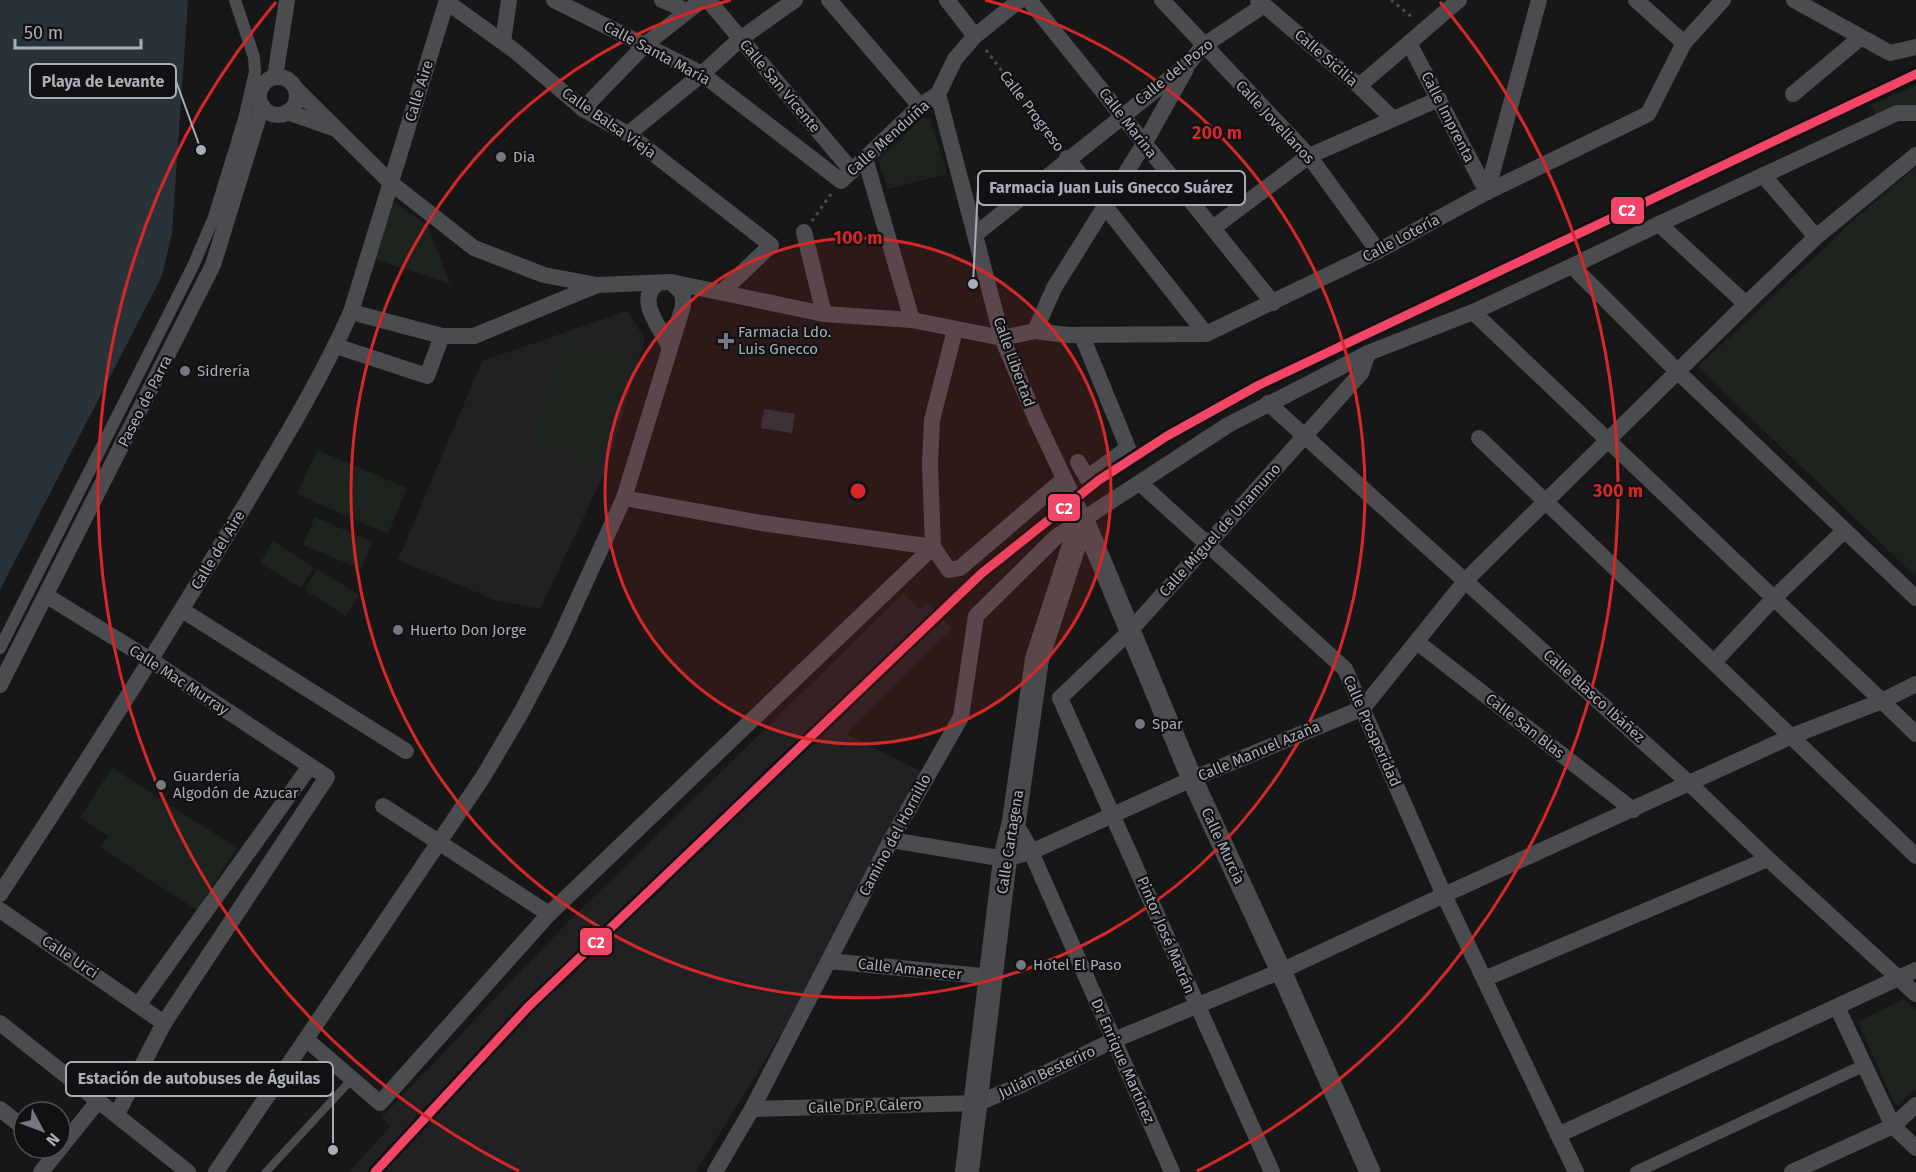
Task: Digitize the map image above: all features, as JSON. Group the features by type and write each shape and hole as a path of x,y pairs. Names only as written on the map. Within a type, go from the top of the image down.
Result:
{"main road":[{"name":"Calle Cartagena","path":"967,1172 978,1103 1005,859 1014,821 1036,683 1037,658 1083,518"}],"street":[{"path":"0,648 193,266 213,218 244,119 255,72 254,57 235,0"},
{"name":"Paseo de Parra","path":"0,685 213,265 262,106 259,94 261,87 275,77 288,0"},
{"path":"503,42 509,0"},
{"name":"Calle Santa María","path":"554,0 702,74 846,176"},
{"path":"662,0 687,11"},
{"path":"583,108 646,44 702,0"},
{"name":"Calle San Vicente","path":"708,0 846,176"},
{"path":"628,134 702,74 740,39 795,0"},
{"path":"829,0 920,106"},
{"path":"947,0 975,36"},
{"name":"Calle Menduiña","path":"846,176 920,106 938,94 955,59 975,36 1020,0"},
{"name":"Calle Marina","path":"1029,0 1273,303"},
{"name":"Calle Jovellanos","path":"1162,0 1309,156 1378,251"},
{"path":"1359,86 1459,0"},
{"path":"1487,192 1539,0"},
{"path":"1636,0 1684,43"},
{"name":"Calle Lotería","path":"1002,338 1035,331 1074,335 1206,334 1273,303 1378,251 1487,192 1648,114 1684,43 1723,0"},
{"path":"1794,0 1890,53 1916,46"},
{"name":"Calle Balsa Vieja","path":"447,1 503,42 583,108 628,134 771,245 718,291"},
{"name":"Calle Aire","path":"391,183 447,1"},
{"name":"Calle del Pozo","path":"975,234 1122,114 1189,63 1203,46 1261,2"},
{"name":"Calle Sicilia","path":"1261,2 1359,86 1392,118"},
{"path":"1793,94 1860,38"},
{"name":"Calle Imprenta","path":"1409,43 1487,192"},
{"path":"1035,331 1054,288 1144,144 1189,63"},
{"path":"275,77 288,80 391,183 474,248 544,275 597,285"},
{"path":"286,112 296,102 296,89"},
{"name":"Calle Libertad","path":"938,94 1002,338 1083,518"},
{"path":"1213,228 1309,156 1439,99"},
{"path":"262,106 273,114 286,112 336,129"},
{"name":"Camino del Hornillo","path":"715,1172 752,1109 891,840 961,717 976,616 1056,537 1083,518 1141,484 1228,425 1368,353 1473,312 1897,113 1916,113"},
{"name":"Calle Manuel Azaña","path":"1005,859 1031,852 1192,779 1363,708 1466,580 1816,237 1916,155"},
{"path":"865,158 912,320"},
{"name":"Calle Progreso","path":"1067,158 1206,334"},
{"path":"1763,176 1816,237"},
{"name":"Calle del Aire","path":"0,894 152,661 305,406 351,312 391,183"},
{"path":"1659,224 1746,304"},
{"path":"804,232 824,314"},
{"path":"1572,266 1677,371 1916,598"},
{"path":"619,282 650,309 665,318 718,291"},
{"path":"351,312 442,336 474,336 597,285 619,282 665,283 718,291 824,314 912,320 1002,338"},
{"path":"216,1172 307,1040 436,842 483,777 522,711 558,640 624,498 682,308 680,289 665,283 650,291 650,309 669,346"},
{"path":"1473,312 1916,734"},
{"path":"955,330 932,420 930,464 933,547 942,564 949,570 960,568 1064,479"},
{"path":"1074,335 1128,448 1087,478 1078,462"},
{"path":"336,346 427,376 442,336"},
{"name":"Calle Miguel de Unamuno","path":"1060,698 1130,631 1208,545 1360,373 1368,353"},
{"name":"Calle Blasco Ibáñez","path":"1268,403 1690,784 1768,859 1916,994"},
{"path":"1479,438 1715,661 1916,856"},
{"name":"Calle Prosperidad","path":"1141,484 1345,669 1444,895 1576,1172"},
{"path":"624,498 761,523 933,547"},
{"name":"Calle Murcia","path":"1083,518 1192,779 1281,970 1370,1172"},
{"path":"1715,661 1774,597 1844,531"},
{"path":"307,1040 380,1103 549,914 933,547"},
{"name":"Calle Mac Murray","path":"47,596 152,661 310,766"},
{"path":"182,610 406,751"},
{"name":"Calle San Blas","path":"1417,642 1633,810"},
{"path":"1036,683 1060,698"},
{"name":"Julián Besteriro","path":"978,1103 1196,1005 1281,970 1792,736 1882,701 1916,684"},
{"name":"Pintor José Matrán","path":"1060,698 1272,1172"},
{"path":"117,1114 164,1023 327,777 310,766 139,1004"},
{"path":"383,806 549,914"},
{"name":"Dr Enrique Martínez","path":"1014,821 1031,852 1172,1172"},
{"path":"891,840 1005,859"},
{"path":"1484,979 1768,859"},
{"name":"Calle Urci","path":"0,910 164,1023"},
{"name":"Calle Amanecer","path":"829,961 992,977"},
{"path":"1558,1135 1916,970"},
{"path":"1837,1007 1893,1126 1916,1148"},
{"path":"0,1023 188,1172"},
{"path":"1636,1172 1864,1065"},
{"path":"72,1129 99,1100"},
{"name":"Calle Dr P. Calero","path":"752,1109 978,1103"},
{"path":"1792,1172 1893,1126 1916,1105"},
{"path":"0,1108 12,1118"}],"lane":[{"path":"266,1172 352,1080"}],"path":[{"path":"1391,0 1425,28"},
{"name":"Calle Progreso","path":"975,36 1067,158"}],"shaded area":[{"path":"0,0 188,0 172,233 162,276 0,590"},
{"path":"1916,85 1916,105 1876,115 1871,105"},
{"path":"923,117 930,119 947,174 888,189 878,160"},
{"path":"1916,167 1916,577 1698,367 1857,217"},
{"path":"392,201 428,226 450,284 375,259"},
{"path":"627,311 645,339 605,472 540,609 495,600 398,560 482,361"},
{"path":"565,338 629,358 597,467 532,447"},
{"path":"764,409 795,414 792,433 761,428"},
{"path":"317,450 407,488 388,534 297,494"},
{"path":"315,517 372,542 361,569 303,545"},
{"path":"273,541 314,567 301,588 260,563"},
{"path":"317,569 359,595 346,616 305,590"},
{"path":"904,593 919,609 928,603 952,629 846,734 924,773 785,1028 696,1172 349,1172 390,1127 382,1117 567,923"},
{"path":"112,768 237,848 197,910 101,848 108,836 80,817"},
{"path":"1904,999 1916,1010 1916,1088 1896,1107 1858,1022"}],"transit line":[{"name":"C2","path":"375,1172 528,1007 982,573 1099,480 1167,436 1259,385 1916,74"}],"place":[{"name":"Playa de Levante","path":"201,150"},
{"name":"Dia","path":"501,157"},
{"name":"Farmacia Juan Luis Gnecco Suárez","path":"973,284"},
{"name":"Farmacia Ldo. Luis Gnecco","path":"726,341"},
{"name":"Sidrería","path":"185,371"},
{"name":"Huerto Don Jorge","path":"398,630"},
{"name":"Spar","path":"1140,724"},
{"name":"Guardería Algodón de Azucar","path":"161,785"},
{"name":"Hotel El Paso","path":"1021,965"},
{"name":"Estación de autobuses de Águilas","path":"333,1150"}]}
